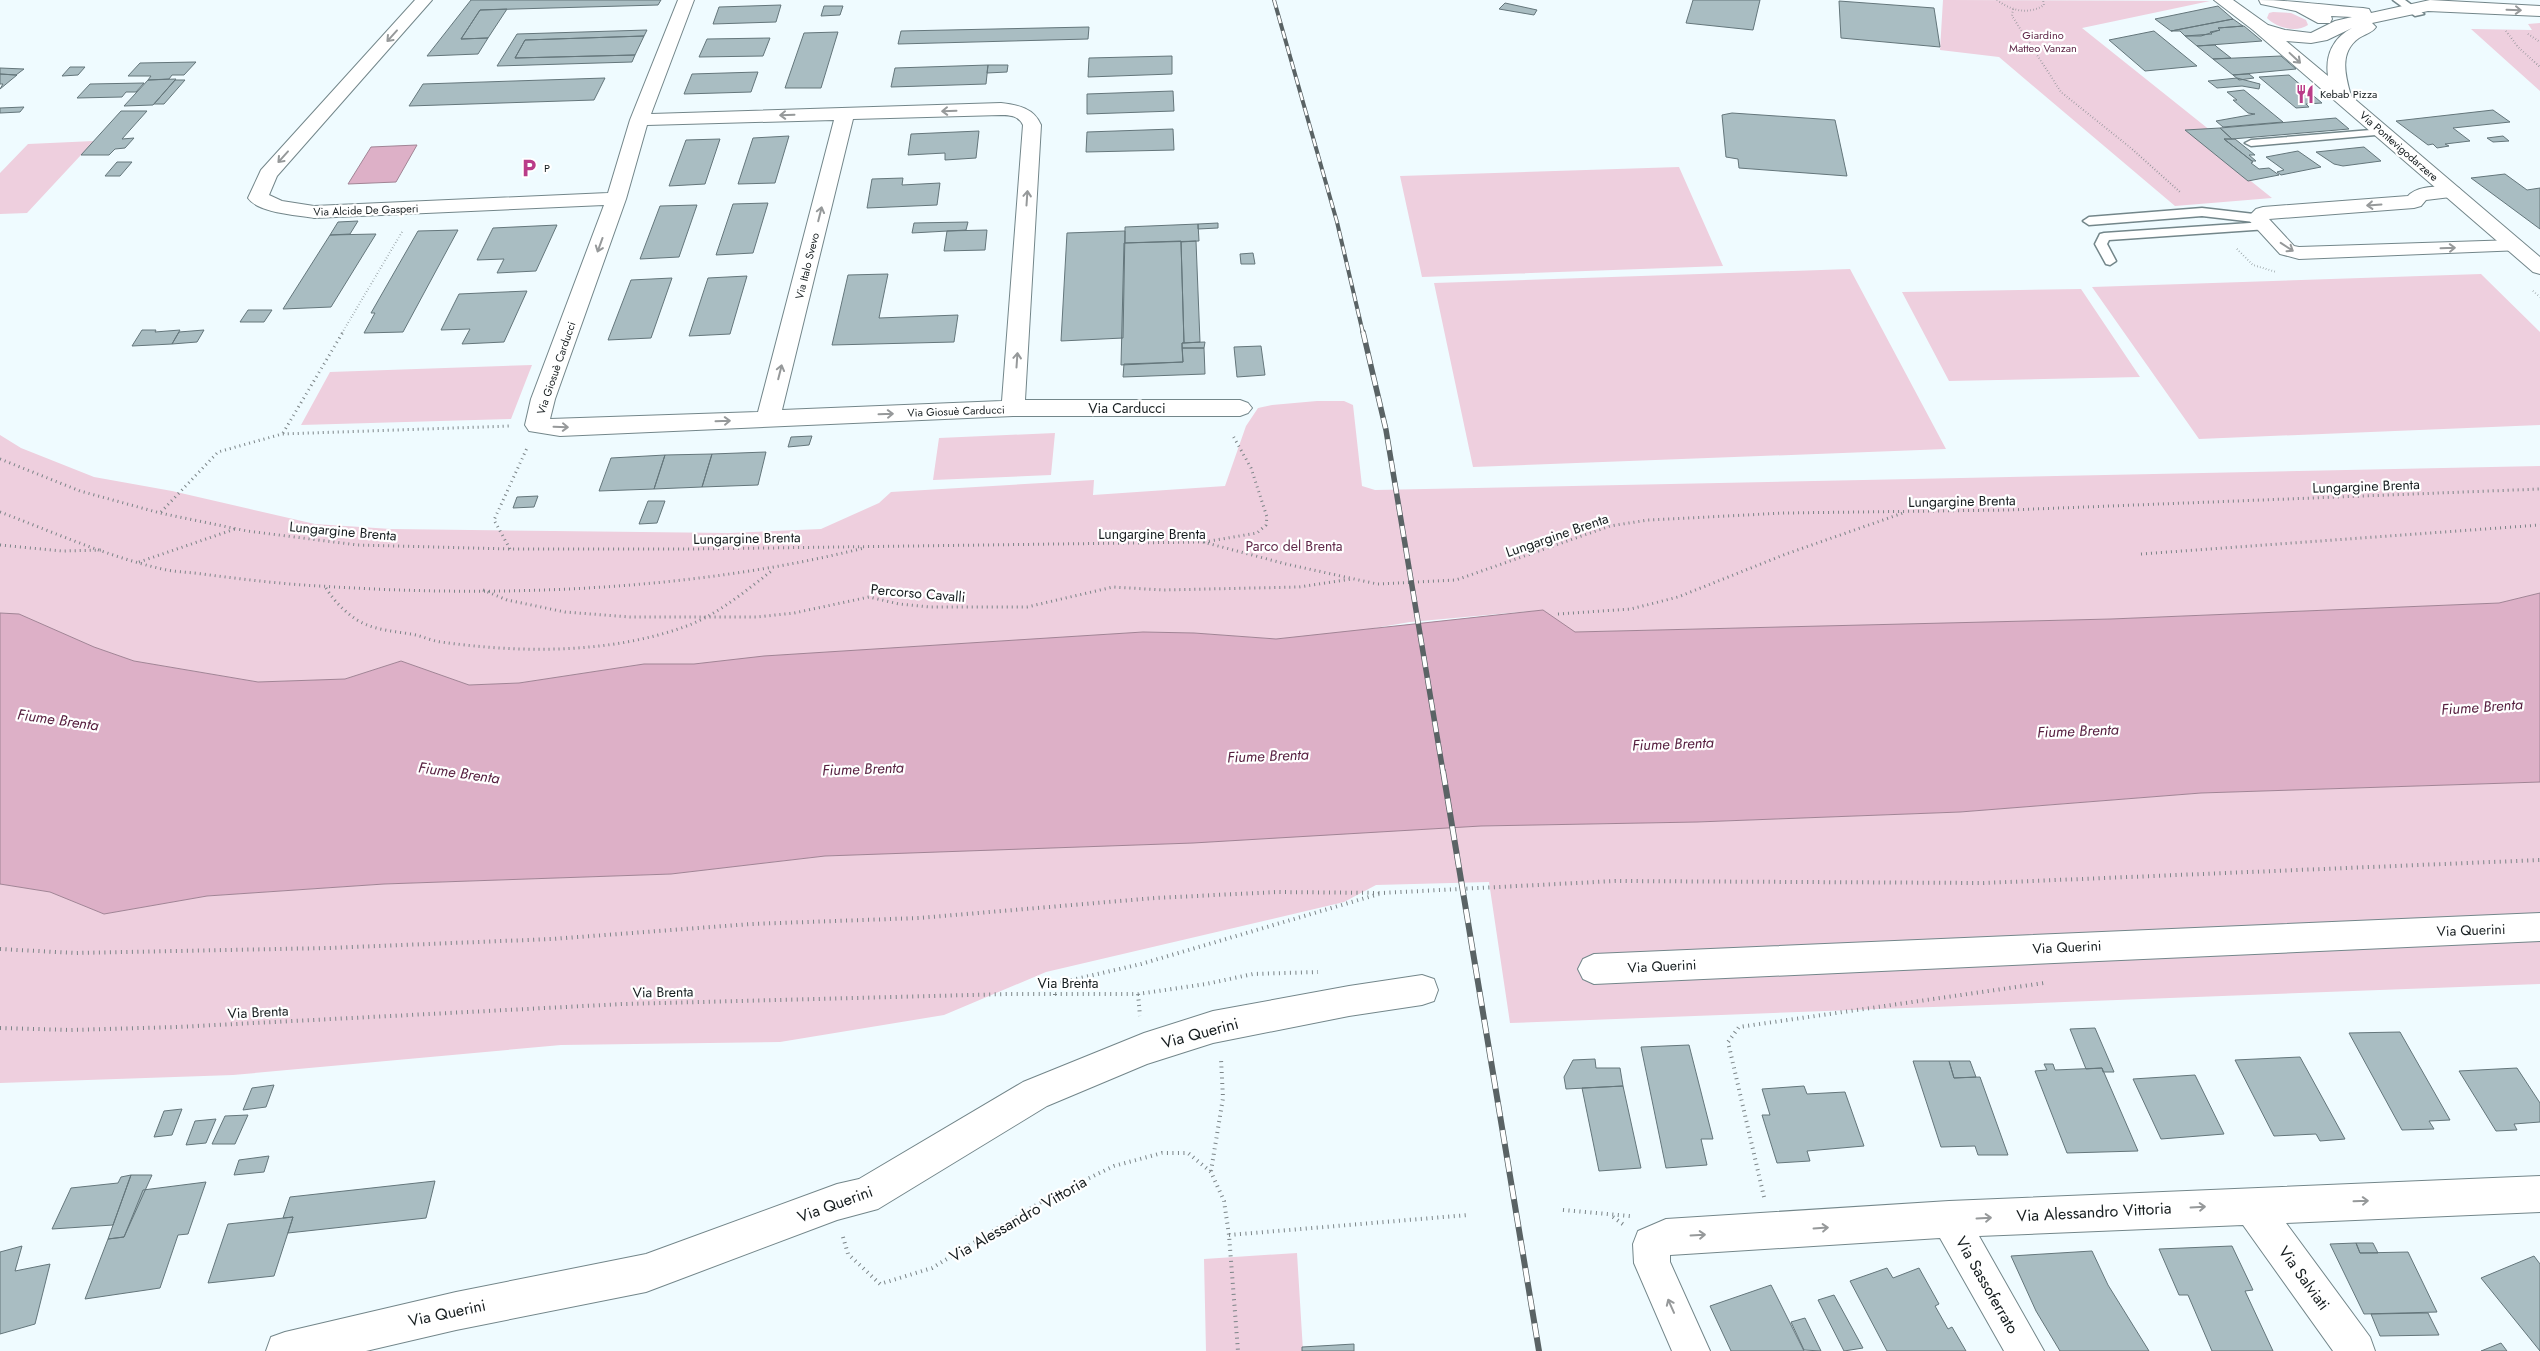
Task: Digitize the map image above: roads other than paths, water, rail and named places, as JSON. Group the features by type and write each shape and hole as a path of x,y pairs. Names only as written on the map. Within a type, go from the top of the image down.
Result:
{"street":[{"name":"Via Alcide De Gasperi","path":"424,0 268,174 258,198 277,206 314,212 616,199"},
{"name":"Via Giosuè Carducci","path":"639,120 1001,109 1022,112 1030,120 1014,408 560,428 537,425 543,400 616,199 639,120 686,0"},
{"name":"Via Pontevigodarzere","path":"2222,0 2255,22 2540,268"},
{"name":"Via Pontevigodarzere","path":"2384,14 2309,10 2274,2 2253,6 2249,10 2255,22 2283,35 2304,38 2325,34 2342,25 2411,8"},
{"path":"2342,96 2336,79 2334,58 2338,49 2348,38 2364,28 2411,8 2456,4 2540,11"},
{"name":"Via Pontevigodarzere","path":"2309,10 2326,21 2325,34"},
{"path":"2325,34 2318,43 2320,57 2336,79"},
{"name":"Via Italo Svevo","path":"768,419 845,114"},
{"path":"2452,192 2420,195 2414,202 2263,214 2260,222 2287,250 2299,254 2515,246"},
{"name":"Via Carducci","path":"1014,408 1228,408"},
{"name":"Via Querini","path":"1594,969 2540,927"},
{"name":"Via Querini","path":"285,1351 456,1310 646,1273 837,1202 865,1196 1035,1094 1144,1049 1213,1027 1349,1001 1422,990"},
{"name":"Via Alessandro Vittoria","path":"1691,1351 1652,1263 1651,1244 1666,1237 1949,1219 2540,1194"},
{"name":"Via Salviati","path":"2251,1205 2356,1351"},
{"name":"Via Sassoferrato","path":"1949,1219 2025,1351"}],"lane":[{"path":"2251,143 2383,132"},
{"path":"2089,220 2202,212 2260,222"},
{"path":"2110,262 2101,244 2104,237 2260,222"}],"water":[{"path":"417,145 396,182 348,184 371,147"},
{"name":"Fiume Brenta","path":"2540,593 2540,782 2201,793 1960,812 1697,822 1481,826 1193,843 825,856 671,874 384,884 207,896 104,914 50,892 0,884 0,613 19,614 94,647 134,661 258,682 345,679 401,661 469,685 519,683 644,664 694,664 764,656 1143,632 1194,633 1276,639 1543,610 1575,632 2111,619 2499,603"}],"railway":[{"path":"1274,0 1337,222 1363,333"},
{"path":"1363,332 1386,430 1443,772"},
{"path":"1443,771 1539,1351"}],"place":[{"name":"Kebab Pizza","path":"2305,94"},
{"name":"P","path":"529,168"}],"park label":[{"name":"Giardino Matteo Vanzan","path":"2043,41"},
{"name":"Parco del Brenta","path":"1294,546"}]}
